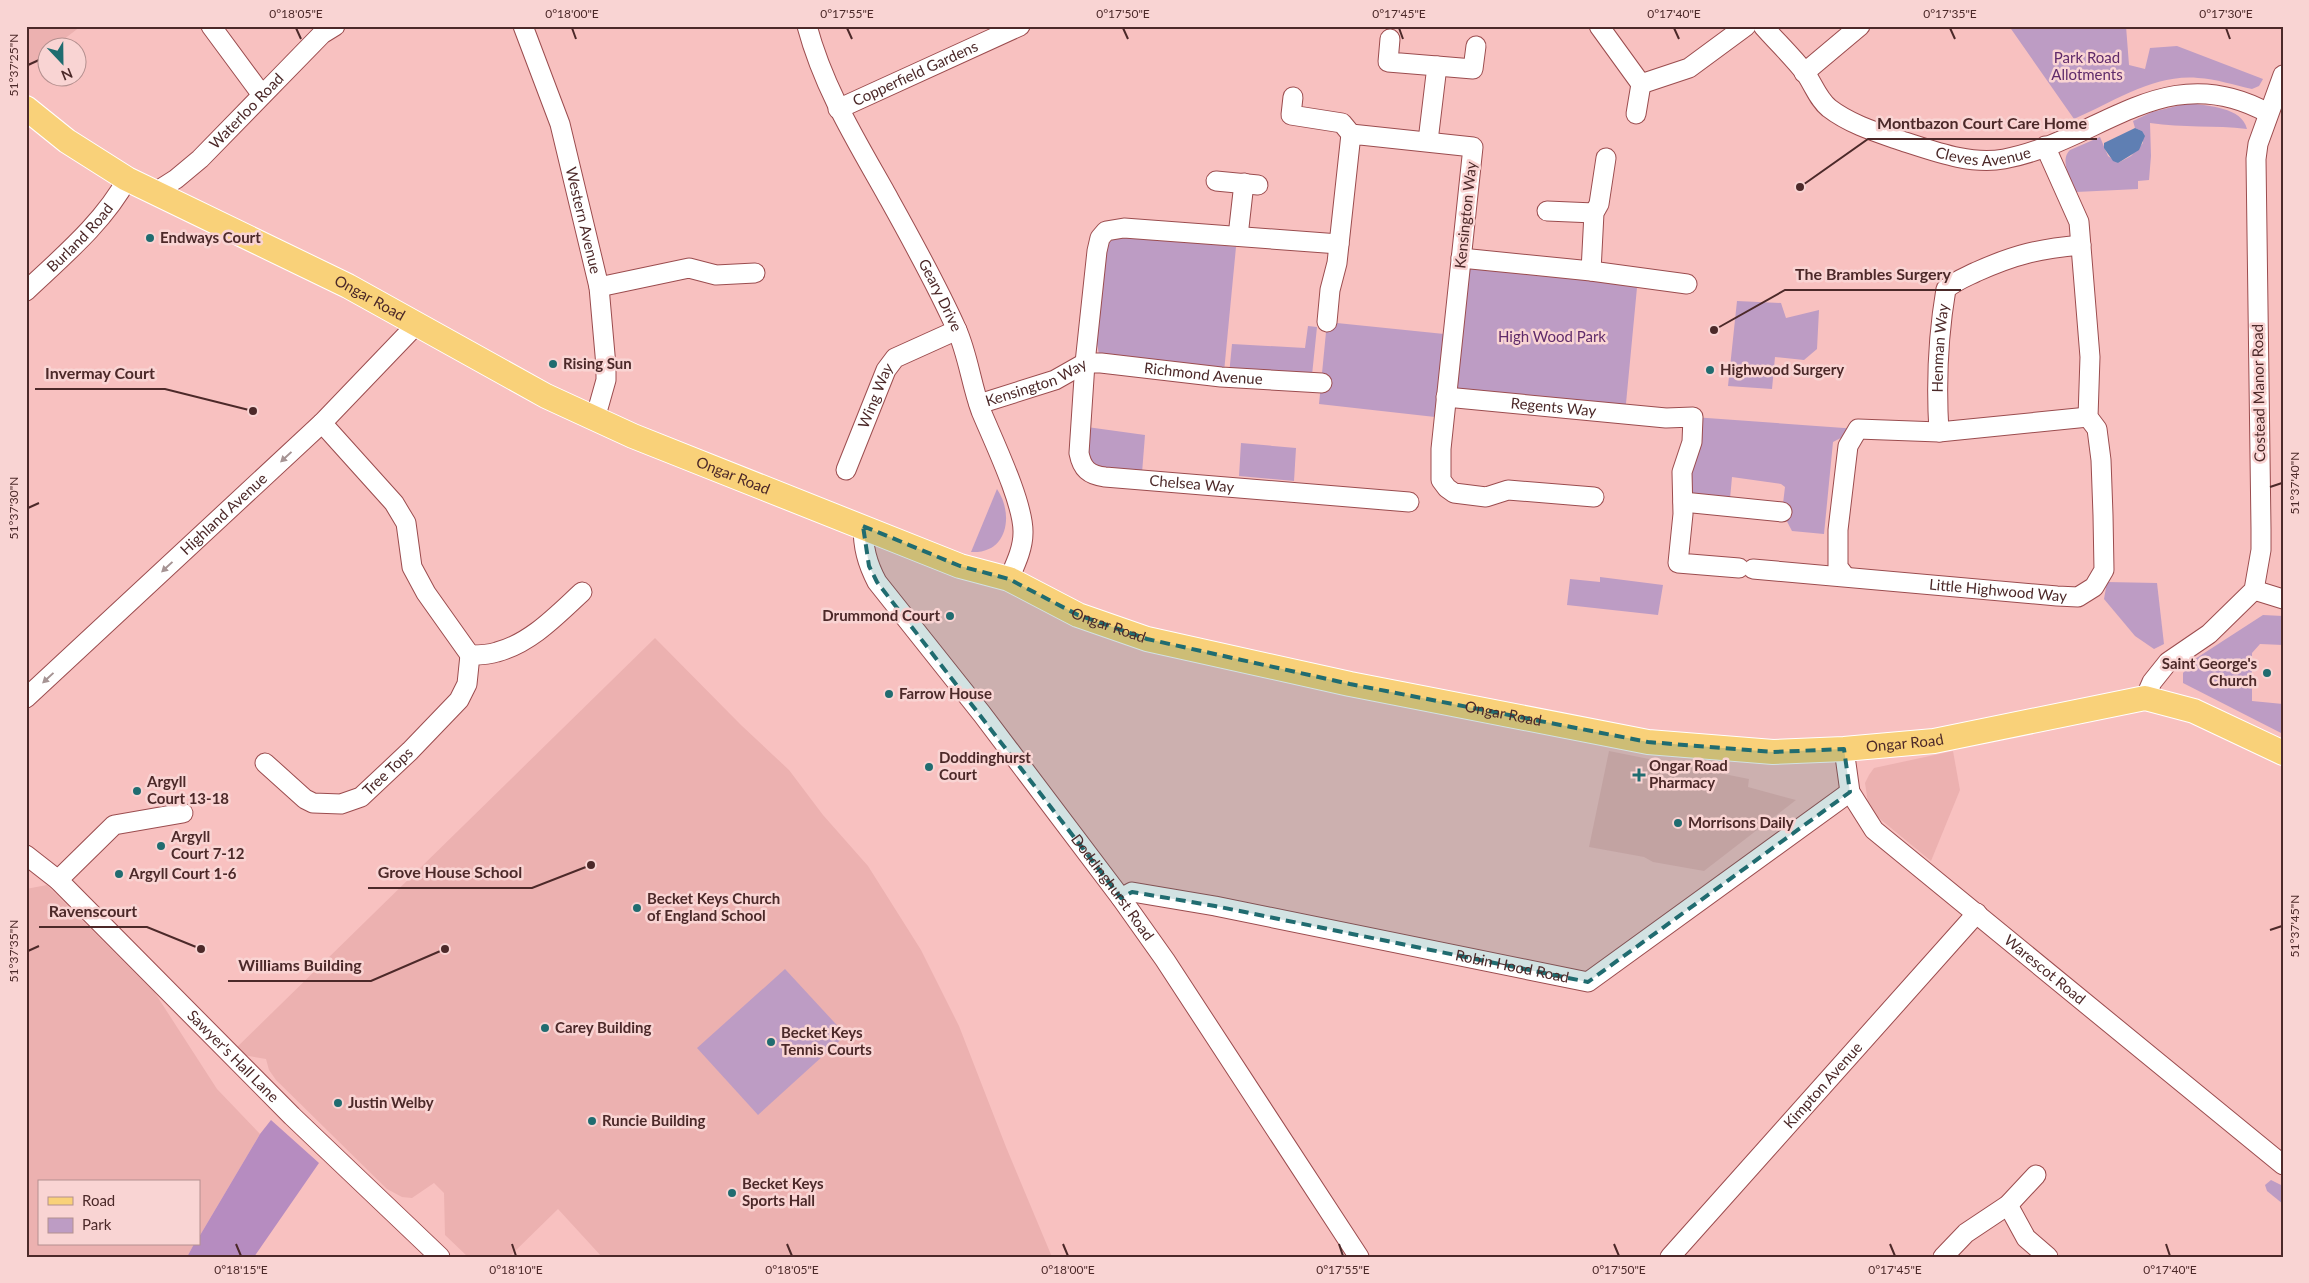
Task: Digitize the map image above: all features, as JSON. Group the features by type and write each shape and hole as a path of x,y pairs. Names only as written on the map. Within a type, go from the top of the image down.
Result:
{"main road":[{"name":"Ongar Road","path":"26,108 66,140 127,179 290,256 348,286 546,396 678,454 960,566 1009,579 1078,615 1146,640 1350,684 1648,742 1773,752 1844,749 1934,741 2145,698 2194,711 2283,753"}],"street":[{"path":"211,26 262,95"},
{"name":"Waterloo Road","path":"154,193 176,179 200,159 322,34 335,26"},
{"name":"Western Avenue","path":"523,26 560,124 599,287 606,380 595,419"},
{"name":"Geary Drive","path":"807,26 814,50 838,110 899,216 957,330 979,404 1016,501 1021,520 1023,532 1019,553 1009,579"},
{"name":"Copperfield Gardens","path":"838,110 1020,26"},
{"path":"1599,26 1640,84 1636,114"},
{"path":"1640,84 1690,68 1746,26"},
{"name":"Cleves Avenue","path":"1763,26 1804,73 1820,100 1830,109 1868,129 1939,153 1976,160 2004,159 2045,146 2146,102 2188,93 2237,98 2268,113"},
{"path":"1804,73 1860,26"},
{"path":"1390,39 1388,62 1437,66 1474,69 1476,46"},
{"path":"1428,141 1437,66"},
{"name":"Costead Manor Road","path":"2254,590 2261,550 2256,159 2258,144 2283,75"},
{"path":"1293,97 1291,115 1342,122 1350,134 1337,263 1330,290 1328,322"},
{"name":"Kensington Way","path":"1350,134 1473,147 1446,397"},
{"name":"Little Highwood Way","path":"1746,568 2057,596 2078,596 2094,587 2104,570 2101,460 2097,430 2088,417 2090,357 2082,245 2079,222 2045,146"},
{"path":"1590,271 1594,213 1599,204 1606,158"},
{"name":"Burland Road","path":"26,291 85,234 116,197 127,179"},
{"path":"1216,181 1251,184 1238,236"},
{"path":"1547,211 1594,213"},
{"name":"Kensington Way","path":"979,404 1055,380 1085,363 1097,251 1100,238 1106,231 1124,228 1339,244"},
{"name":"Henman Way","path":"1939,432 1937,390 1941,318 1946,288 1953,282 2005,258 2039,249 2082,245"},
{"path":"1461,258 1590,271 1687,284"},
{"path":"599,287 689,268 716,275 755,273"},
{"name":"Highland Avenue","path":"26,698 322,424 416,325"},
{"name":"Wing Way","path":"846,470 886,370 895,358 957,330"},
{"name":"Richmond Avenue","path":"1085,363 1101,363 1221,377 1322,383"},
{"name":"Chelsea Way","path":"1085,363 1079,453 1084,469 1091,474 1149,481 1409,502"},
{"path":"1446,397 1441,449 1441,480 1454,493 1486,497 1508,490 1594,497"},
{"name":"Regents Way","path":"1446,397 1666,418 1693,417 1692,442 1682,472 1683,502 1678,563 1746,568"},
{"path":"1845,576 1838,567 1838,530 1848,446 1858,429 1939,432 2088,417"},
{"path":"322,424 394,503 406,523 412,567 426,593 470,655 496,653 511,647 542,628 582,592"},
{"path":"1683,502 1782,512"},
{"name":"Doddinghurst Road","path":"863,526 863,544 876,582 982,714 1121,898 1165,960 1359,1257"},
{"path":"2145,698 2157,675 2170,660 2208,634 2254,590 2282,599"},
{"name":"Tree Tops","path":"265,763 305,799 313,803 341,804 362,797 459,700 467,684 470,655"},
{"name":"Warescot Road","path":"1844,749 1850,792 1874,830 2283,1165"},
{"name":"Robin Hood Road","path":"1121,898 1132,892 1215,906 1588,982 1850,792"},
{"path":"58,880 114,825 183,813"},
{"name":"Sawyer's Hall Lane","path":"26,855 58,880 292,1116 440,1257"},
{"name":"Kimpton Avenue","path":"1670,1257 1976,913"},
{"path":"1943,1257 1966,1234 2008,1206 2036,1175"},
{"path":"2008,1206 2026,1238 2048,1257"}],"highlighted area":[{"path":"863,526 960,566 1009,579 1078,615 1147,639 1350,684 1648,742 1773,752 1844,749 1850,792 1588,982 1215,906 1132,892 1121,898 877,582 869,566"}],"shaded area":[{"path":"26,26 81,26 66,38 38,38 38,60 26,69"},
{"name":"Becket Keys Church of England School","path":"655,638 741,725 789,770 823,815 868,866 921,950 959,1026 1006,1147 1052,1257 602,1257 558,1209 509,1257 468,1257 445,1235 444,1193 434,1183 412,1198 402,1197 387,1189 276,1080 269,1070 266,1059 231,1053"},
{"path":"1609,751 1749,779 1748,787 1796,800 1704,871 1653,862 1644,857 1589,847"},
{"path":"1953,751 1960,790 1931,861 1874,814 1868,803 1865,783 1874,768"},
{"path":"47,885 155,993 217,1089 260,1134 200,1235 200,1180 38,1180 38,1246 193,1246 187,1257 26,1257 26,889"},
{"path":"271,1120 319,1163 254,1257 187,1257 193,1246 200,1246 200,1235 260,1134"}],"green space":[{"name":"Park Road Allotments","path":"2009,26 2126,26 2129,65 2145,69 2150,48 2177,46 2263,79 2259,86 2252,89 2198,78 2165,80 2134,91 2074,119"},
{"path":"2189,103 2231,112 2244,122 2247,129 2150,123 2151,156 2149,180 2138,181 2138,189 2076,192 2066,165 2067,154 2070,150 2100,137 2108,156 2118,163 2131,156 2143,143 2142,131 2135,128 2133,121 2152,112"},
{"path":"1126,234 1236,247 1224,372 1099,354 1096,339 1104,254 1112,240"},
{"name":"High Wood Park","path":"1461,258 1638,277 1625,414 1447,397 1444,418 1319,404 1327,322 1454,335"},
{"path":"1737,301 1781,303 1786,318 1819,310 1817,349 1804,360 1775,357 1772,389 1728,386"},
{"path":"1308,326 1317,327 1312,375 1229,375 1232,344 1305,348"},
{"path":"1693,417 1858,429 1833,442 1824,534 1792,531 1782,512 1785,487 1781,484 1732,477 1730,499 1683,502"},
{"path":"1087,427 1145,435 1142,473 1104,471 1087,461"},
{"path":"1241,443 1296,448 1294,481 1239,476"},
{"path":"997,489 1005,510 1004,531 1000,540 993,547 983,551 971,552"},
{"path":"1600,577 1663,585 1658,615 1567,605 1570,579 1600,582"},
{"path":"2107,582 2157,583 2164,644 2154,649 2135,636 2104,599"},
{"path":"2263,615 2283,616 2283,645 2260,644 2252,653 2252,701 2283,704 2283,734 2183,683 2183,673 2195,659"},
{"name":"Becket Keys Tennis Courts","path":"785,969 846,1035 758,1115 697,1048"},
{"path":"2271,1180 2283,1186 2283,1204 2267,1191 2265,1185"}],"water":[{"path":"2135,128 2142,131 2145,136 2139,150 2118,163 2113,161 2104,148 2104,143"}],"place":[{"name":"Montbazon Court Care Home","path":"1800,187"},
{"name":"Endways Court","path":"150,238"},
{"name":"The Brambles Surgery","path":"1714,330"},
{"name":"Rising Sun","path":"553,364"},
{"name":"Highwood Surgery","path":"1710,370"},
{"name":"Invermay Court","path":"253,411"},
{"name":"Drummond Court","path":"950,616"},
{"name":"Saint George's Church","path":"2267,673"},
{"name":"Farrow House","path":"889,694"},
{"name":"Doddinghurst Court","path":"929,767"},
{"name":"Ongar Road Pharmacy","path":"1639,775"},
{"name":"Argyll Court 13-18","path":"137,791"},
{"name":"Morrisons Daily","path":"1678,823"},
{"name":"Argyll Court 7-12","path":"161,846"},
{"name":"Grove House School","path":"591,865"},
{"name":"Argyll Court 1-6","path":"119,874"},
{"name":"Becket Keys Church of England School","path":"637,908"},
{"name":"Ravenscourt","path":"201,949"},
{"name":"Williams Building","path":"445,949"},
{"name":"Carey Building","path":"545,1028"},
{"name":"Becket Keys Tennis Courts","path":"771,1042"},
{"name":"Justin Welby","path":"338,1103"},
{"name":"Runcie Building","path":"592,1121"},
{"name":"Becket Keys Sports Hall","path":"732,1193"}]}
